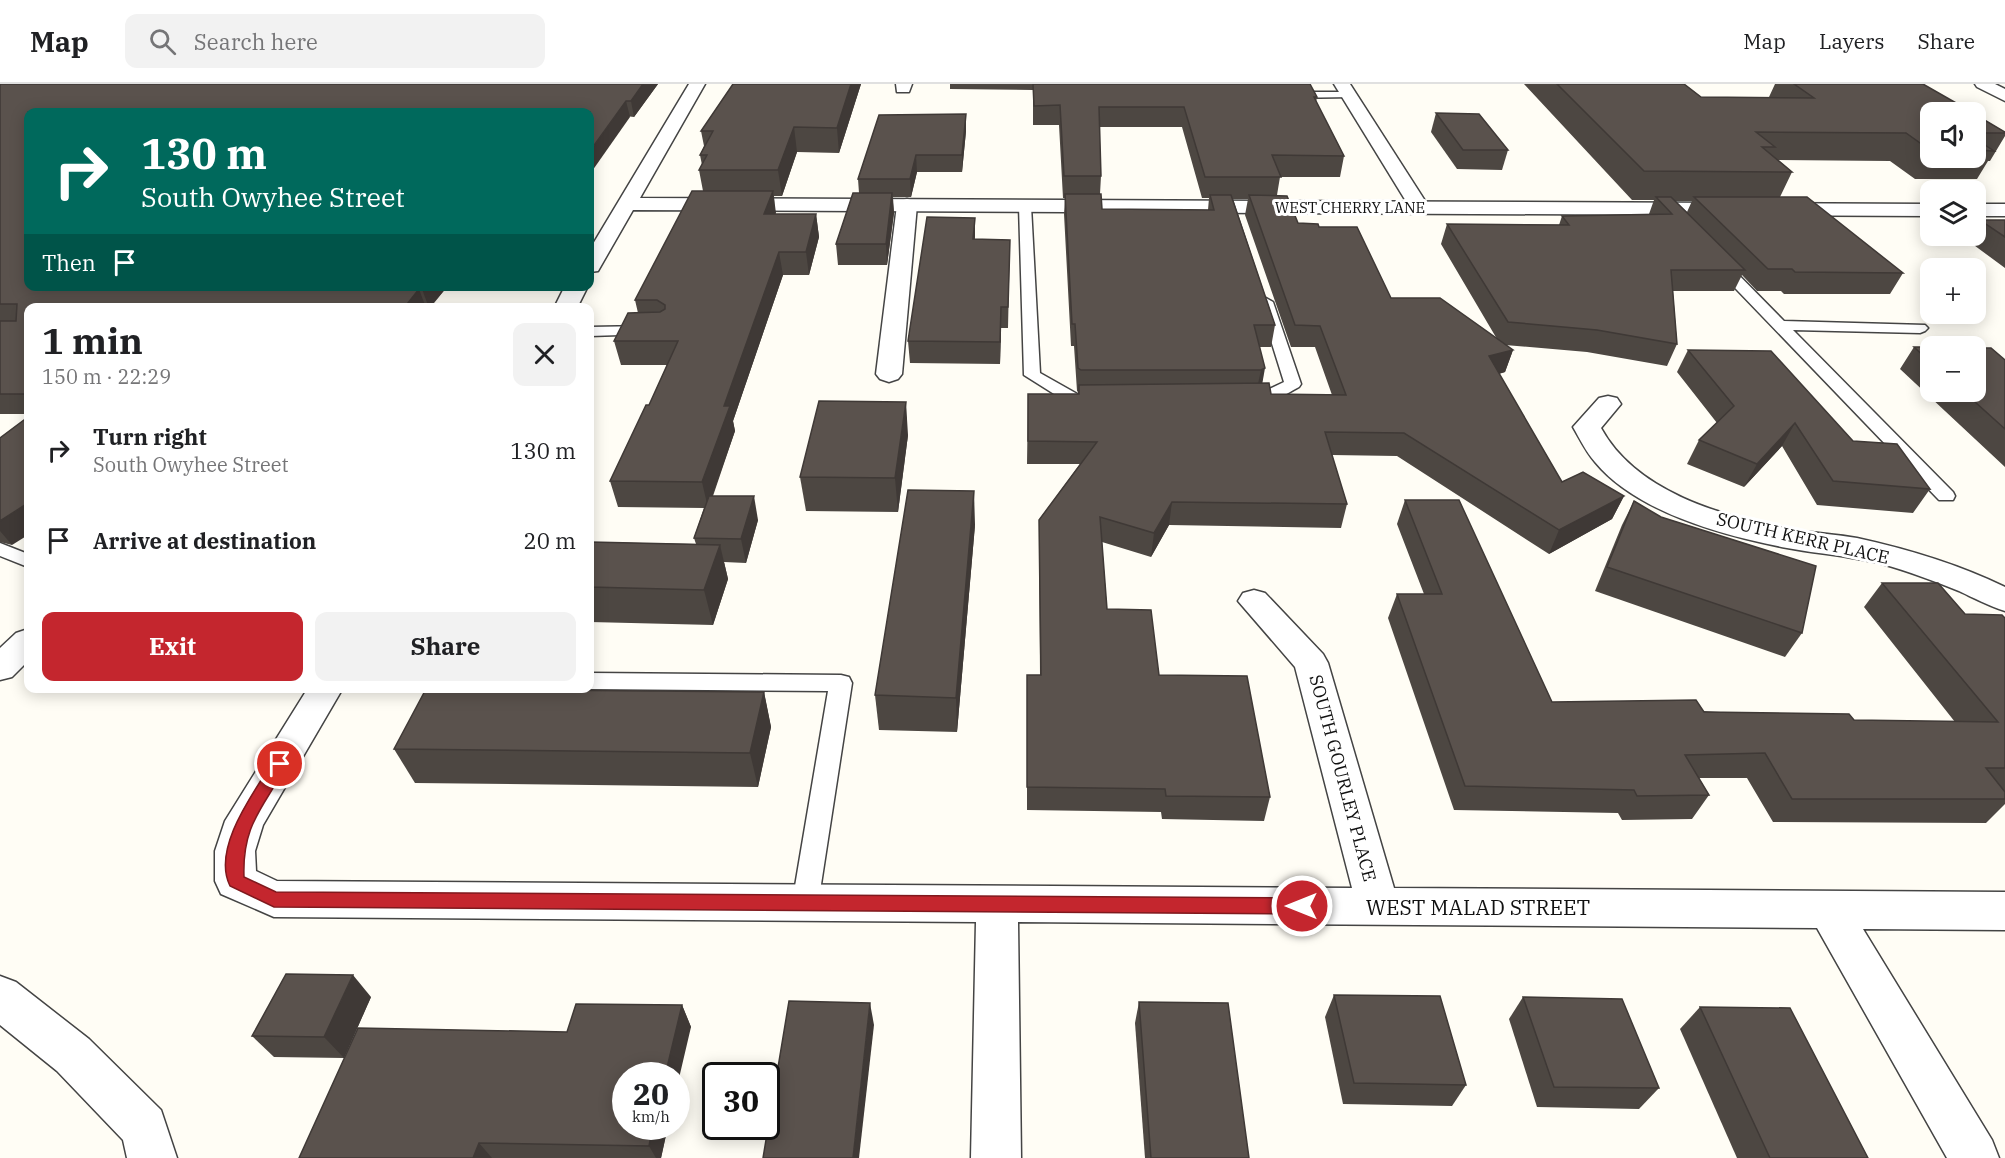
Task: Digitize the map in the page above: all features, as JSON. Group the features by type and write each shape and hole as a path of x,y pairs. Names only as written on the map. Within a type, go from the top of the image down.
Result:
{"street":[{"path":"594,259 697,84"},
{"path":"1983,84 2005,96"},
{"path":"1345,90 1419,207"},
{"name":"WEST CHERRY LANE","path":"626,204 1025,206 1236,212 1419,207 1920,210"},
{"path":"889,374 908,205"},
{"path":"1986,210 2005,210"},
{"name":"SOUTH KERR PLACE","path":"1608,404 1587,427 1607,460 1630,478 1669,502 1718,521 1785,537 1867,550 1931,568 2005,600"},
{"name":"SOUTH GOURLEY PLACE","path":"1254,601 1311,663 1378,906"},
{"path":"0,668 24,645"},
{"name":"WEST MALAD STREET","path":"323,693 245,820 235,851 236,881 274,899 997,906 1378,906 2005,911"},
{"path":"996,1158 997,906"},
{"path":"1828,909 1974,1158"},
{"path":"0,996 73,1055 144,1127 152,1158"}],"lane":[{"path":"1280,95 1345,90"},
{"path":"1025,206 1032,375 1076,400 1110,400"},
{"path":"1665,208 1681,225"},
{"path":"1706,250 1946,496"},
{"path":"1225,400 1260,400 1293,384 1260,284"},
{"path":"1780,325 1920,328"},
{"path":"594,332 661,331"},
{"path":"0,549 24,559"},
{"path":"594,681 841,683 805,903"}],"building":[{"path":"0,84 643,84 631,101 626,101 594,145 594,108 24,108 24,291 417,291 408,303 24,303 24,394 0,394 0,321 16,321 17,304 0,304"},
{"path":"733,84 851,84 837,128 794,127 778,170 699,170 707,155 700,155 713,131 701,131"},
{"path":"1033,84 1310,84 1317,97 1314,97 1344,156 1272,155 1281,177 1205,177 1184,107 1099,107 1101,176 1064,176 1060,105 1034,106"},
{"path":"1557,84 1684,84 1701,97 1814,98 1794,84 1923,84 1954,102 1920,102 1920,143 1906,133 1756,132 1775,147 1762,147 1792,172 1644,171"},
{"path":"1436,113 1479,114 1508,150 1463,150"},
{"path":"966,114 962,155 916,155 910,179 858,179 879,115"},
{"path":"1986,121 2005,132 1986,133"},
{"path":"692,191 773,191 764,214 816,214 806,252 779,252 724,406 730,406 702,482 610,481 646,405 649,405 678,341 614,341 628,313 660,312 665,309 665,305 657,300 635,300"},
{"path":"853,193 892,193 886,244 836,244"},
{"path":"1065,194 1101,194 1102,209 1214,210 1210,195 1231,195 1275,325 1254,325 1265,368 1261,370 1081,370 1078,368 1075,324 1072,324"},
{"path":"1249,195 1287,196 1298,223 1318,224 1319,227 1357,227 1391,298 1440,298 1513,350 1489,356 1562,482 1583,472 1624,496 1559,530 1404,433 1325,432 1347,504 1172,502 1154,533 1100,517 1107,609 1151,610 1159,675 1247,676 1270,797 1166,796 1165,789 1027,787 1027,675 1041,675 1039,520 1097,442 1028,441 1028,394 1079,394 1079,385 1269,383 1271,394 1346,395 1320,326 1295,325"},
{"path":"1656,197 1671,197 1745,270 1671,270 1677,344 1597,330 1508,322 1447,224 1569,225 1562,216 1672,214"},
{"path":"1694,197 1807,197 1903,273 1795,272 1792,269 1768,269"},
{"path":"927,217 975,218 973,239 1010,240 1008,307 1001,307 1000,342 908,341"},
{"path":"1986,220 2005,220 2005,237 1986,224"},
{"path":"1986,348 1991,348 2005,360 2005,429 1975,402 1986,402"},
{"path":"1688,350 1771,351 1853,441 1897,444 1930,489 1833,481 1795,423 1757,464 1699,440 1734,406"},
{"path":"819,401 906,402 895,478 800,477"},
{"path":"24,420 24,506 0,521 0,438"},
{"path":"908,490 974,491 956,698 875,695"},
{"path":"709,496 754,496 741,539 694,538"},
{"path":"1405,500 1459,500 1552,702 1696,700 1704,712 1849,714 1854,720 1998,722 1882,583 1938,583 1965,614 2002,615 2005,618 2005,768 1986,768 2005,792 2005,799 1792,799 1765,753 1685,755 1709,795 1637,796 1634,790 1465,786 1397,594 1442,594"},
{"path":"1634,501 1661,517 1816,566 1802,633 1607,567"},
{"path":"594,542 720,545 704,590 594,587"},
{"path":"594,690 764,692 750,753 394,749 424,693 594,693"},
{"path":"286,974 353,975 324,1037 252,1036"},
{"path":"1334,995 1440,996 1466,1085 1354,1083"},
{"path":"1523,997 1622,999 1659,1088 1554,1087"},
{"path":"789,1001 870,1003 853,1158 763,1158 766,1140 780,1140 779,1062"},
{"path":"1139,1002 1228,1003 1249,1158 1151,1158"},
{"path":"576,1004 682,1005 668,1062 612,1062 612,1140 650,1140 649,1146 479,1143 473,1158 299,1158 358,1028 567,1032"},
{"path":"1700,1007 1790,1008 1868,1158 1770,1158"}],"route":[{"path":"280,764 245,820 235,851 236,881 274,899 997,906 1302,906"}]}
